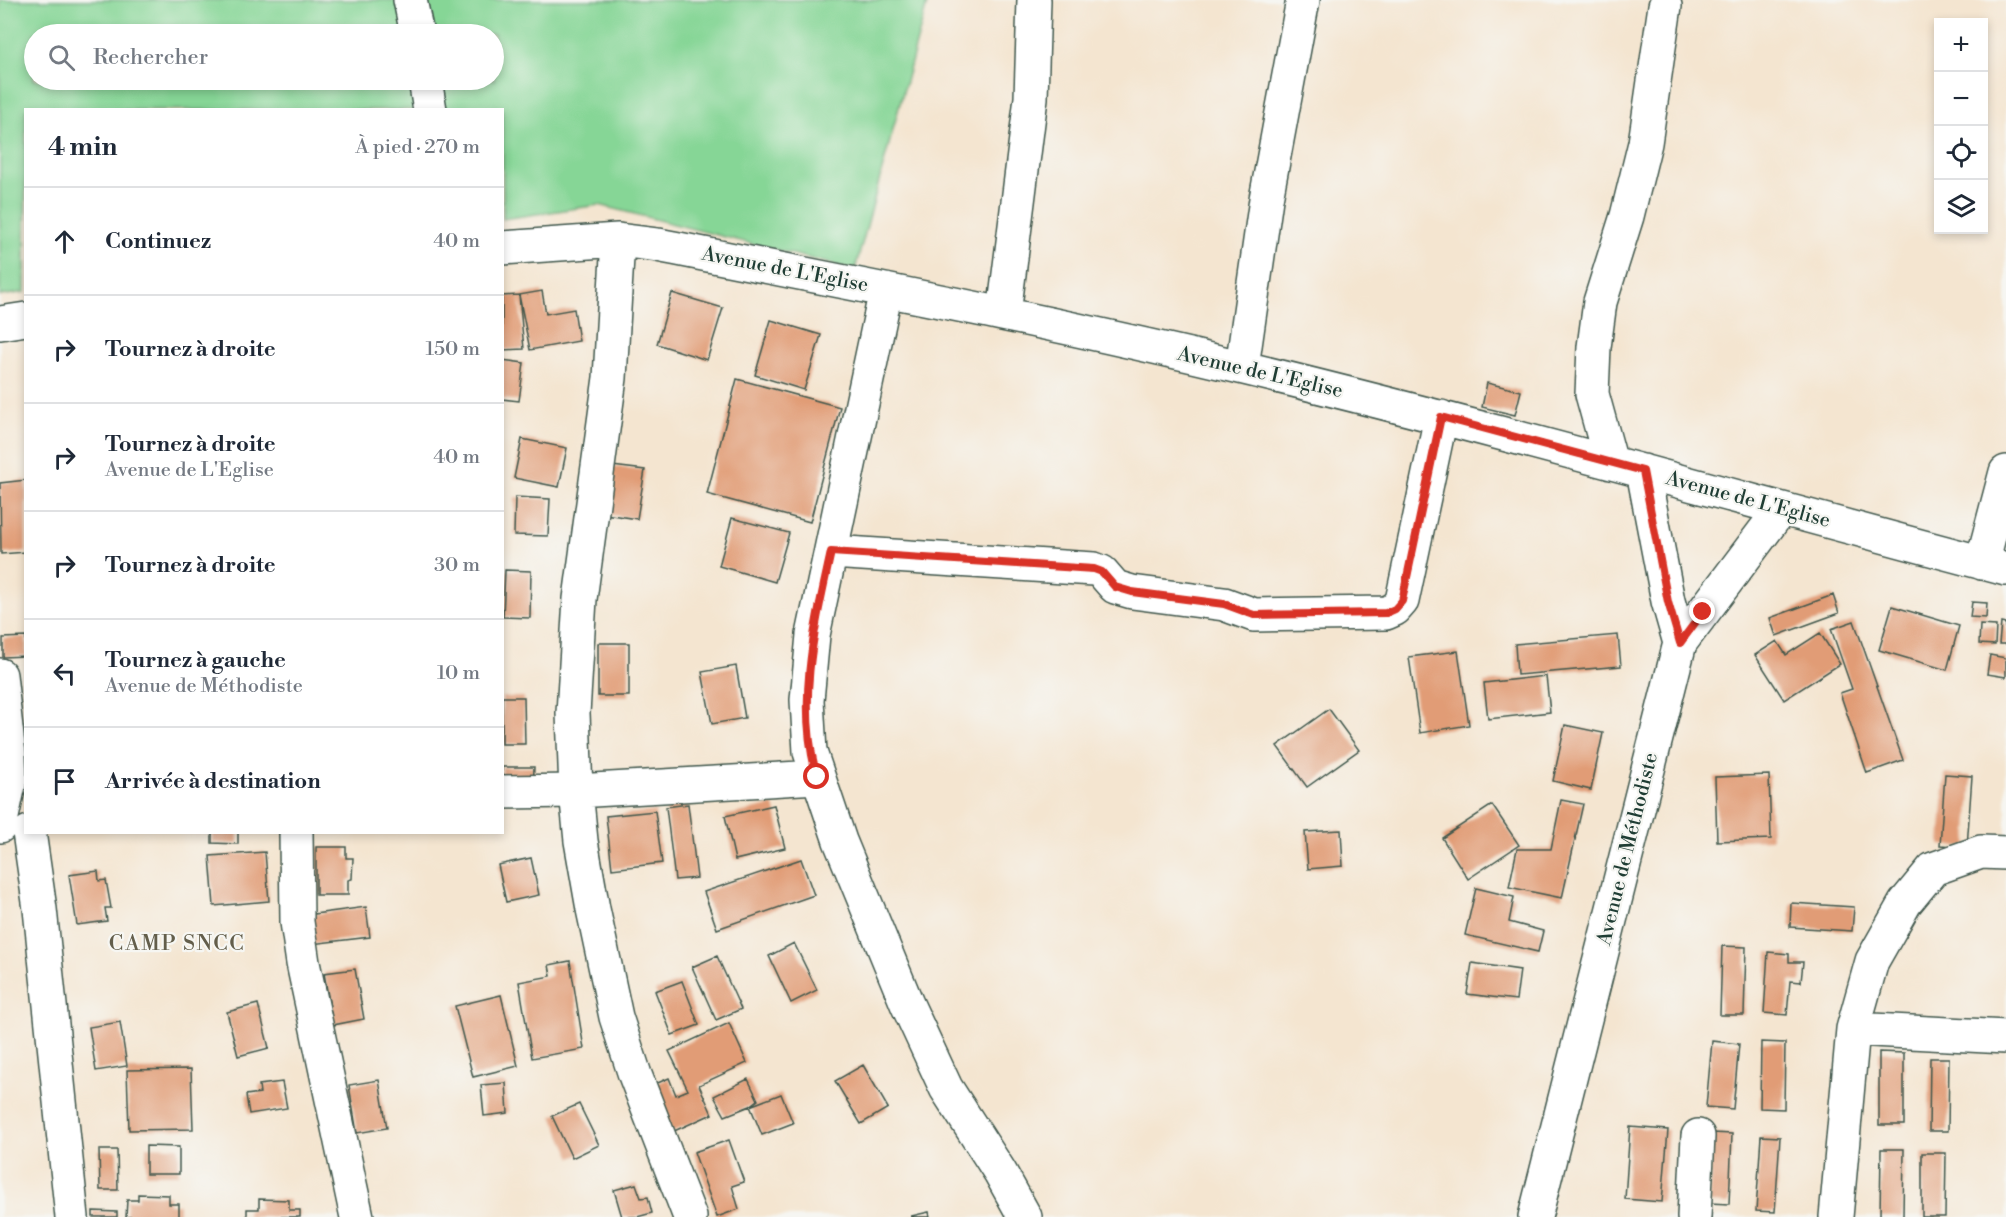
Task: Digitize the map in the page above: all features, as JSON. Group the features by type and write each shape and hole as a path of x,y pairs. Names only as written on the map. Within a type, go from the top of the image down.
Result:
{"street":[{"path":"410,0 415,24"},
{"path":"1004,314 1031,98 1034,0"},
{"path":"1242,368 1266,199 1303,0"},
{"path":"1611,463 1592,394 1594,347 1600,302 1627,216 1645,143 1665,6"},
{"path":"427,90 430,108"},
{"path":"618,240 610,378 580,598 573,713 576,791 581,841 593,909 616,1017 635,1075 690,1217"},
{"name":"Avenue de L'Eglise","path":"504,248 618,240 658,245 1004,314 1242,368 1441,417 1994,566"},
{"path":"886,290 813,635 807,700 810,752 840,841 907,1004 946,1088 1000,1172 1025,1217"},
{"path":"0,323 24,319"},
{"path":"831,552 1094,569 1102,572 1115,587 1123,590 1224,604 1254,615 1386,613 1395,609 1402,601 1441,417"},
{"path":"1643,471 1668,602 1680,643"},
{"path":"1994,566 2006,472"},
{"name":"Avenue de Méthodiste","path":"1535,1217 1680,643 1781,509"},
{"path":"0,675 14,815"},
{"path":"504,792 576,791 817,777"},
{"path":"29,834 42,920 72,1217"},
{"path":"296,834 297,922 300,943 357,1217"},
{"path":"1836,1217 1853,1029 1872,961 1905,903 1933,869 1981,852 2006,853"},
{"path":"1853,1029 2006,1037"},
{"path":"1694,1217 1698,1136"}],"green space":[{"path":"0,0 928,0 855,270 599,205 504,219 504,108 24,108 24,292 0,296"}],"building":[{"path":"542,291 546,314 574,309 579,341 530,350 519,295"},
{"path":"672,293 723,308 707,360 657,344"},
{"path":"519,295 524,349 504,350 504,296"},
{"path":"771,320 821,335 804,390 755,375"},
{"path":"504,360 524,363 519,401 504,399"},
{"path":"737,379 840,407 810,522 707,494"},
{"path":"1487,383 1521,391 1515,415 1482,407"},
{"path":"522,439 567,448 559,487 514,478"},
{"path":"612,466 645,470 637,519 605,514"},
{"path":"24,480 24,552 1,554 0,483"},
{"path":"515,497 550,499 548,536 514,535"},
{"path":"732,518 789,533 775,582 719,566"},
{"path":"505,570 531,571 530,618 504,617"},
{"path":"1833,595 1839,613 1776,636 1770,618"},
{"path":"1972,602 1987,603 1986,618 1970,617"},
{"path":"1892,606 1959,626 1947,670 1879,650"},
{"path":"1854,621 1903,760 1867,773 1840,693 1852,689 1831,629"},
{"path":"2001,623 2006,624 2006,644 1999,644"},
{"path":"1980,625 1996,626 1995,645 1979,644"},
{"path":"1820,633 1840,664 1784,700 1755,655 1777,641 1786,655"},
{"path":"1618,635 1621,666 1517,675 1515,644"},
{"path":"24,637 24,656 3,657 3,638"},
{"path":"598,643 629,643 629,696 598,696"},
{"path":"1458,651 1469,725 1420,733 1409,657"},
{"path":"1990,655 2006,658 2006,677 1987,674"},
{"path":"736,666 745,718 712,724 702,672"},
{"path":"1546,676 1550,712 1488,719 1484,683"},
{"path":"504,697 524,697 525,744 504,744"},
{"path":"1329,709 1359,750 1307,787 1277,746"},
{"path":"1565,725 1603,733 1591,790 1553,781"},
{"path":"504,767 534,767 533,791 504,791"},
{"path":"1945,774 1972,776 1967,847 1940,845"},
{"path":"1769,775 1771,839 1717,841 1715,777"},
{"path":"1561,800 1583,804 1562,898 1509,887 1517,849 1551,849"},
{"path":"688,804 697,878 675,880 666,807"},
{"path":"774,805 785,848 735,860 725,816"},
{"path":"1492,805 1519,845 1468,879 1442,838"},
{"path":"655,811 662,863 612,869 606,816"},
{"path":"1341,830 1343,866 1308,869 1305,832"},
{"path":"212,834 238,834 238,844 212,843"},
{"path":"316,847 346,847 346,858 353,858 352,879 348,880 348,895 316,895"},
{"path":"265,852 269,901 214,906 210,856"},
{"path":"531,858 539,895 506,902 498,865"},
{"path":"801,859 814,895 717,929 704,892"},
{"path":"98,871 99,881 106,880 111,908 105,908 107,921 77,925 69,875"},
{"path":"1476,888 1514,897 1509,922 1543,931 1538,952 1465,935"},
{"path":"1791,903 1854,907 1852,931 1790,927"},
{"path":"366,907 370,937 311,944 307,915"},
{"path":"794,943 817,990 791,1003 769,956"},
{"path":"1722,946 1746,947 1744,1015 1720,1015"},
{"path":"1768,952 1789,954 1789,962 1803,962 1801,982 1790,981 1787,1015 1764,1013"},
{"path":"717,956 741,1009 716,1020 692,967"},
{"path":"570,961 584,1049 532,1058 519,982 551,976 549,965"},
{"path":"1472,963 1520,970 1516,1000 1467,994"},
{"path":"355,969 364,1019 333,1025 324,973"},
{"path":"682,981 699,1025 672,1035 655,991"},
{"path":"501,995 518,1066 473,1077 455,1006"},
{"path":"258,1004 269,1048 238,1056 227,1012"},
{"path":"120,1022 127,1066 96,1071 89,1027"},
{"path":"729,1023 747,1063 699,1085 712,1114 672,1132 651,1086 669,1078 676,1095 688,1090 669,1051"},
{"path":"1712,1041 1739,1044 1733,1109 1706,1107"},
{"path":"1761,1042 1785,1043 1784,1109 1760,1108"},
{"path":"1879,1052 1904,1053 1904,1125 1879,1125"},
{"path":"1930,1058 1949,1058 1948,1131 1929,1131"},
{"path":"863,1065 888,1108 861,1124 835,1081"},
{"path":"191,1069 193,1129 129,1130 127,1070"},
{"path":"748,1079 758,1100 750,1106 725,1116 714,1096"},
{"path":"379,1080 387,1128 357,1133 349,1085"},
{"path":"282,1082 287,1108 249,1114 246,1095 260,1093 259,1085"},
{"path":"506,1083 508,1113 484,1116 481,1085"},
{"path":"781,1094 793,1123 762,1135 750,1106"},
{"path":"579,1104 599,1145 572,1158 552,1116"},
{"path":"1630,1127 1668,1130 1662,1202 1625,1199"},
{"path":"1712,1133 1732,1134 1729,1204 1709,1203"},
{"path":"1761,1136 1780,1137 1775,1212 1756,1211"},
{"path":"729,1140 744,1182 732,1186 739,1209 717,1217 694,1152"},
{"path":"146,1146 179,1147 179,1174 146,1174"},
{"path":"1881,1149 1904,1149 1903,1217 1880,1217"},
{"path":"99,1150 117,1150 118,1190 100,1190"},
{"path":"1922,1153 1946,1153 1945,1217 1922,1217"},
{"path":"636,1184 641,1198 648,1197 652,1213 637,1217 622,1217 614,1190"},
{"path":"138,1194 169,1195 169,1204 179,1204 179,1217 126,1217 127,1200 138,1200"},
{"path":"259,1199 289,1200 289,1210 300,1210 300,1217 247,1217 247,1209 259,1209"},
{"path":"93,1211 117,1212 117,1217 93,1217"},
{"path":"929,1212 930,1217 911,1217 911,1216"}],"district":[{"name":"CAMP SNCC","path":"177,944"}],"route":[{"path":"817,777 810,752 807,700 813,635 831,552 1094,569 1102,572 1115,587 1132,592 1224,604 1254,615 1386,613 1395,609 1402,601 1441,417 1643,471 1668,602 1680,643 1703,612"}]}
